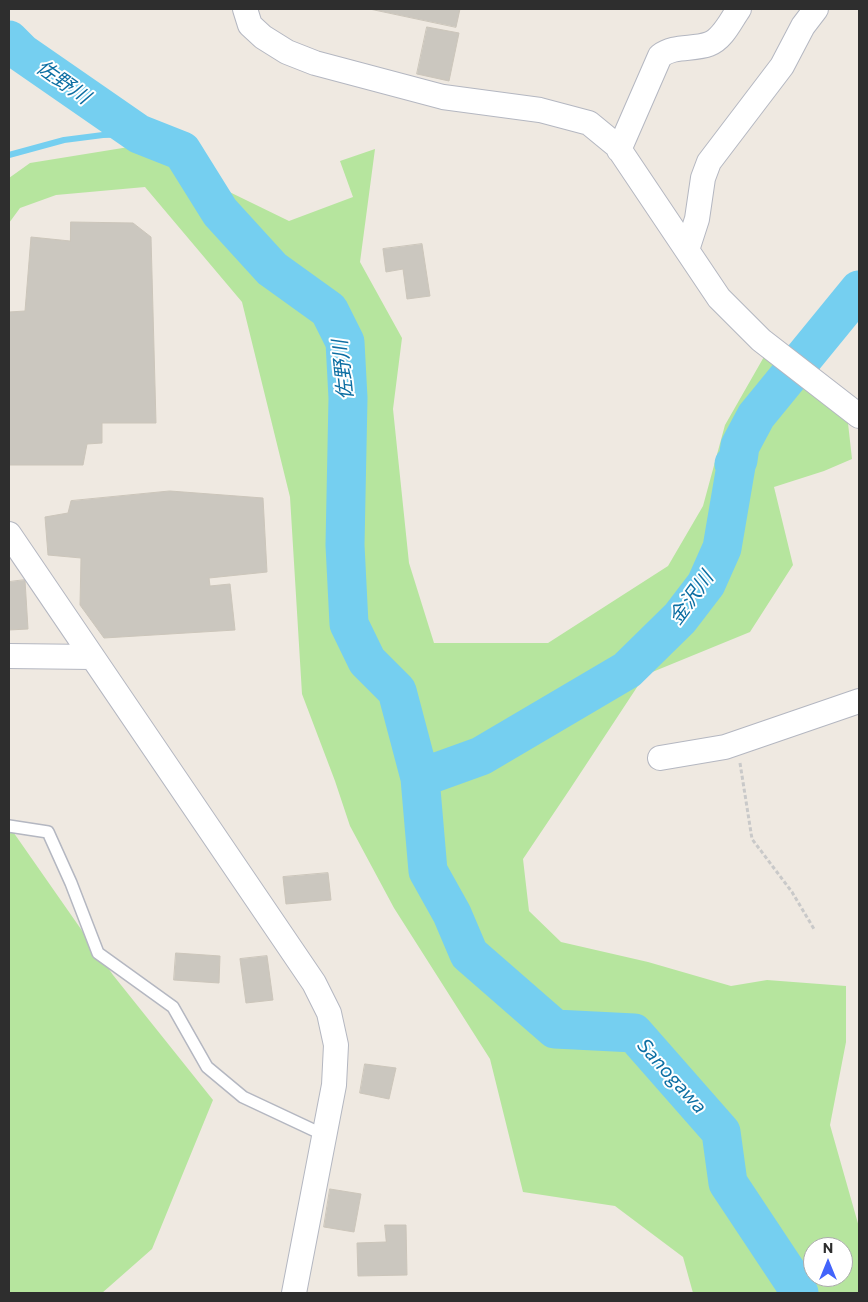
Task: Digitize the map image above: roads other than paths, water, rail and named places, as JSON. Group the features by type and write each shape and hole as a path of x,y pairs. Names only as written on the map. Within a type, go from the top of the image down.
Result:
{"street":[{"path":"245,9 250,24 262,36 287,52 316,64 443,97 540,110 589,123 619,150 719,298 761,340 859,416"},
{"path":"619,150 660,56 667,51 710,44 719,37 739,9"},
{"path":"687,250 697,219 703,178 709,162 782,66 802,26 816,9"},
{"path":"9,534 314,983 329,1013 336,1044 334,1085 294,1293"},
{"path":"9,656 92,657"},
{"path":"660,758 725,747 859,701"}],"lane":[{"path":"9,826 48,832 71,883 98,954 173,1007 207,1067 243,1097 324,1134"}],"waterway":[{"name":"佐野川","path":"9,40 22,53 139,134 182,151 220,212 272,269 329,310 345,342 348,398 345,545 349,624 367,661 397,691 420,778 428,871 452,914 469,954 555,1029 634,1033 721,1132 728,1183 799,1293"},
{"path":"9,155 64,140 103,135 139,134"},
{"name":"金沢川","path":"420,778 481,756 627,670 680,618 706,584 722,548 736,466 734,464 738,460 740,446 756,416 859,290"}],"water label":[{"name":"Sanogawa","path":"672,1076"}]}
